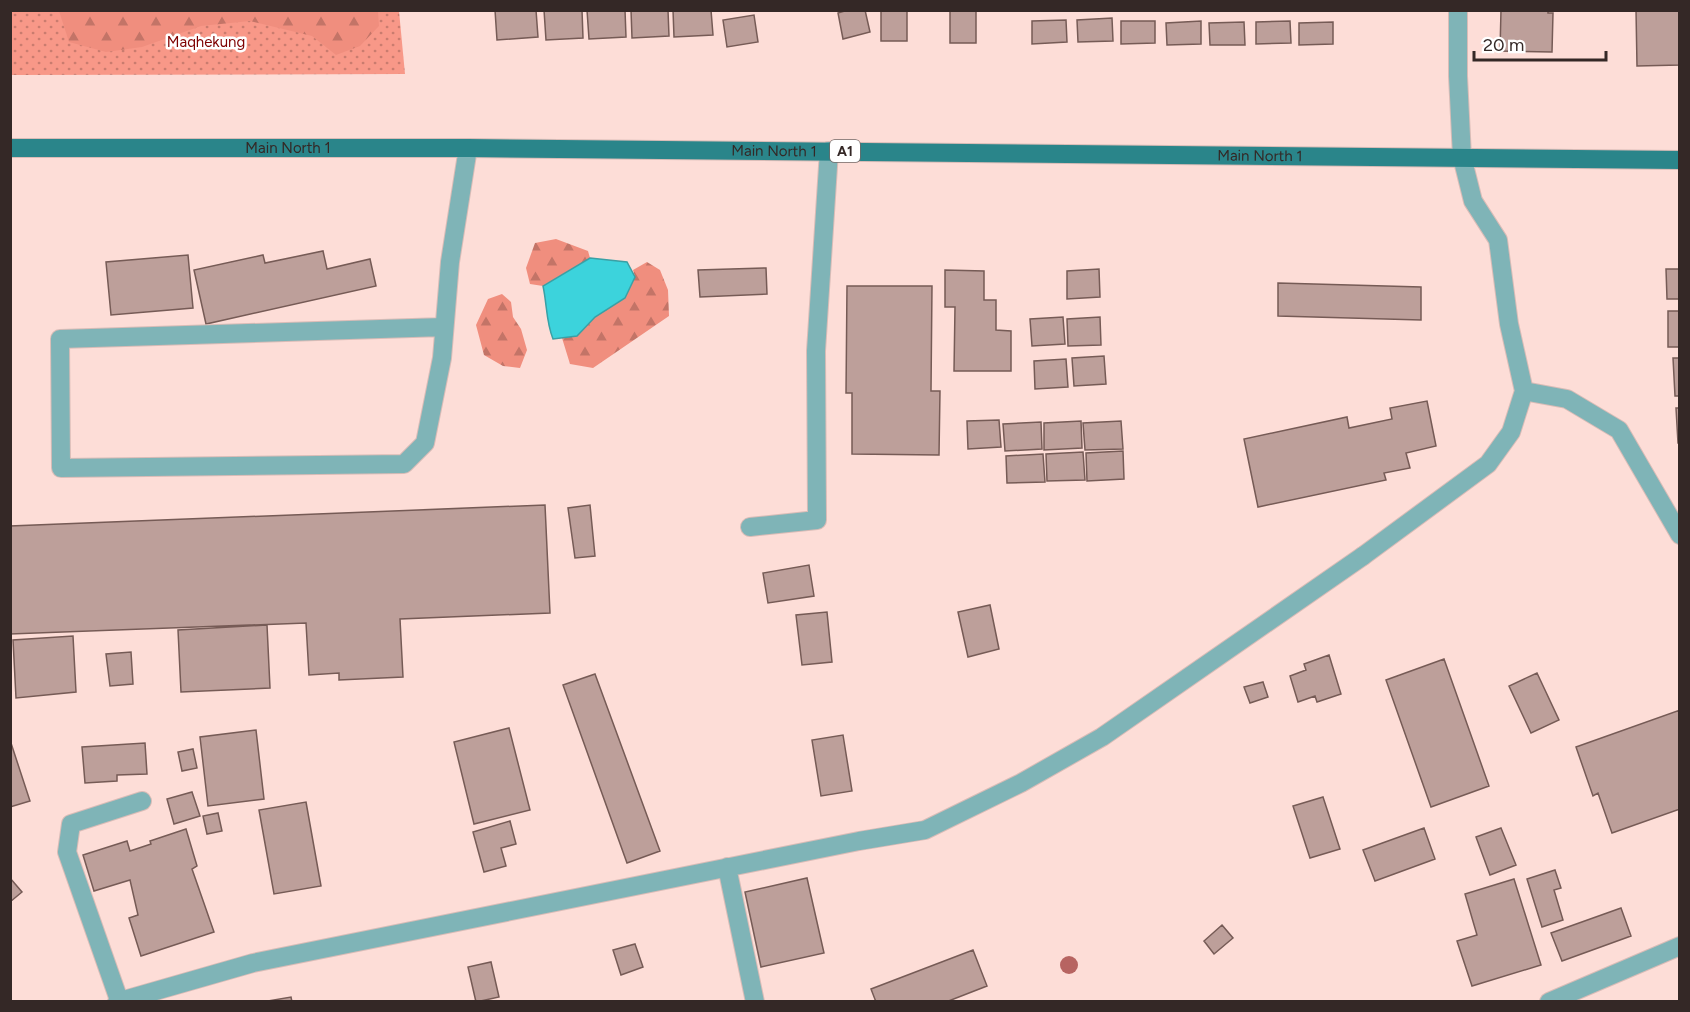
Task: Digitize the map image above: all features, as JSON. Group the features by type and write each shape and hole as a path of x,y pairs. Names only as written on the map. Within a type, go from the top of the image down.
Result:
{"main road":[{"name":"Main North 1","path":"10,148 468,148 1680,160"}],"street":[{"path":"142,801 71,824 67,852 118,1001 253,963 727,867 925,830 1022,783 1102,737 1363,556 1488,464 1511,432 1524,391 1509,324 1498,240 1473,201 1462,157 1458,10"},
{"path":"444,327 60,339 61,468 404,464 425,443 442,358 450,262 468,148"},
{"path":"750,527 817,519 816,351 829,151"},
{"path":"1524,391 1567,399 1619,430 1680,535"},
{"path":"727,867 755,1002"},
{"path":"1549,1002 1680,946"}],"green space":[{"name":"Maqhekung","path":"10,11 399,11 405,74 11,75"},
{"path":"59,11 378,11 379,26 360,46 336,55 312,36 250,21 201,26 142,47 106,52 69,42"},
{"path":"556,239 588,251 590,258 543,286 530,284 526,268 535,243"},
{"path":"647,262 660,270 668,290 669,316 593,368 570,364 562,338 577,336 595,317 625,298 635,277 633,270"},
{"path":"502,294 511,302 513,317 521,329 527,350 520,368 503,366 484,355 476,325 488,299"}],"water":[{"path":"590,258 627,262 635,277 625,298 595,317 577,336 553,339 543,286"}],"building":[{"path":"495,10 536,10 538,37 497,40"},
{"path":"544,10 582,10 583,38 546,40"},
{"path":"587,10 625,10 626,37 589,39"},
{"path":"631,10 668,10 669,36 632,38"},
{"path":"673,10 711,10 713,35 674,37"},
{"path":"848,10 865,10 870,32 843,39 838,13"},
{"path":"881,10 907,10 907,41 881,41"},
{"path":"950,10 976,10 976,43 950,43"},
{"path":"1501,10 1548,10 1548,13 1553,13 1552,52 1500,51"},
{"path":"1636,10 1680,10 1680,65 1637,66"},
{"path":"754,15 758,42 727,47 723,20"},
{"path":"1112,18 1113,41 1078,42 1077,20"},
{"path":"1066,20 1067,42 1032,44 1032,21"},
{"path":"1121,21 1155,21 1155,43 1121,44"},
{"path":"1201,21 1201,44 1167,45 1166,23"},
{"path":"1290,21 1291,43 1256,44 1256,22"},
{"path":"1244,22 1245,45 1210,45 1209,23"},
{"path":"1333,22 1333,44 1299,45 1299,23"},
{"path":"323,251 327,269 370,259 376,286 206,324 194,270 263,255 265,263"},
{"path":"188,255 193,308 111,315 106,262"},
{"path":"766,268 767,294 700,297 698,270"},
{"path":"1099,269 1100,297 1067,299 1067,271"},
{"path":"1666,269 1680,269 1680,299 1667,299"},
{"path":"945,270 984,271 984,300 996,300 996,330 1011,331 1011,371 954,371 955,307 945,307"},
{"path":"1278,283 1421,287 1421,320 1278,316"},
{"path":"847,286 932,286 931,391 940,391 939,455 852,454 852,393 846,393"},
{"path":"1668,311 1680,311 1680,347 1668,347"},
{"path":"1063,317 1065,344 1032,346 1030,319"},
{"path":"1100,317 1101,345 1068,346 1067,319"},
{"path":"1104,356 1106,384 1074,386 1072,358"},
{"path":"1673,358 1680,358 1680,396 1675,396"},
{"path":"1066,359 1068,387 1035,389 1034,361"},
{"path":"1427,401 1436,446 1406,453 1410,468 1384,473 1386,480 1258,507 1244,439 1347,417 1349,428 1392,419 1390,408"},
{"path":"1676,408 1680,408 1680,443 1678,443"},
{"path":"999,420 1001,447 968,449 967,421"},
{"path":"1081,421 1082,448 1044,450 1044,423"},
{"path":"1121,421 1123,449 1085,450 1083,423"},
{"path":"1041,422 1042,449 1005,451 1003,424"},
{"path":"1123,451 1124,479 1087,481 1086,453"},
{"path":"1083,452 1085,480 1047,481 1046,454"},
{"path":"1043,454 1045,482 1007,483 1006,456"},
{"path":"545,505 550,613 400,619 403,677 339,680 339,673 309,675 306,623 10,634 10,526"},
{"path":"590,505 595,556 575,558 568,508"},
{"path":"809,565 814,596 768,603 763,573"},
{"path":"990,605 999,649 968,657 958,612"},
{"path":"827,612 832,662 802,665 796,615"},
{"path":"267,625 270,688 181,692 178,630"},
{"path":"73,636 76,692 16,698 13,640"},
{"path":"131,652 133,684 110,686 106,654"},
{"path":"1329,655 1341,694 1317,702 1315,696 1298,702 1290,676 1306,670 1304,664"},
{"path":"1444,659 1489,786 1431,807 1386,680"},
{"path":"1537,673 1559,720 1531,733 1509,686"},
{"path":"595,674 660,851 627,863 563,685"},
{"path":"1263,682 1268,697 1250,703 1244,687"},
{"path":"1680,710 1680,809 1612,833 1598,793 1593,796 1576,747"},
{"path":"509,728 530,810 474,824 454,742"},
{"path":"256,730 264,799 208,806 200,737"},
{"path":"843,735 852,791 821,796 812,740"},
{"path":"10,740 30,801 10,807"},
{"path":"145,743 147,774 117,775 117,781 85,783 82,747"},
{"path":"193,749 197,768 182,771 178,752"},
{"path":"192,792 200,816 174,824 167,799"},
{"path":"1323,797 1340,849 1310,858 1293,806"},
{"path":"306,802 321,886 274,894 259,810"},
{"path":"218,813 222,831 207,834 203,816"},
{"path":"510,821 516,844 501,848 506,866 484,872 473,832"},
{"path":"1424,828 1435,859 1375,881 1363,850"},
{"path":"1501,828 1516,865 1490,875 1476,837"},
{"path":"186,829 197,866 192,869 214,932 141,956 129,918 138,915 130,880 94,891 83,855 127,841 130,851 151,844 150,841"},
{"path":"1555,870 1561,888 1554,890 1563,920 1542,927 1527,879"},
{"path":"10,878 22,892 10,902"},
{"path":"807,878 824,953 761,967 745,892"},
{"path":"1514,879 1541,965 1472,986 1457,941 1477,935 1465,894"},
{"path":"1621,908 1631,936 1562,961 1551,933"},
{"path":"1222,925 1233,938 1214,954 1204,941"},
{"path":"635,944 643,967 621,975 613,950"},
{"path":"973,950 987,986 946,1002 876,1002 871,989"},
{"path":"491,962 499,997 476,1002 468,967"},
{"path":"291,997 292,1002 262,1002"}]}
